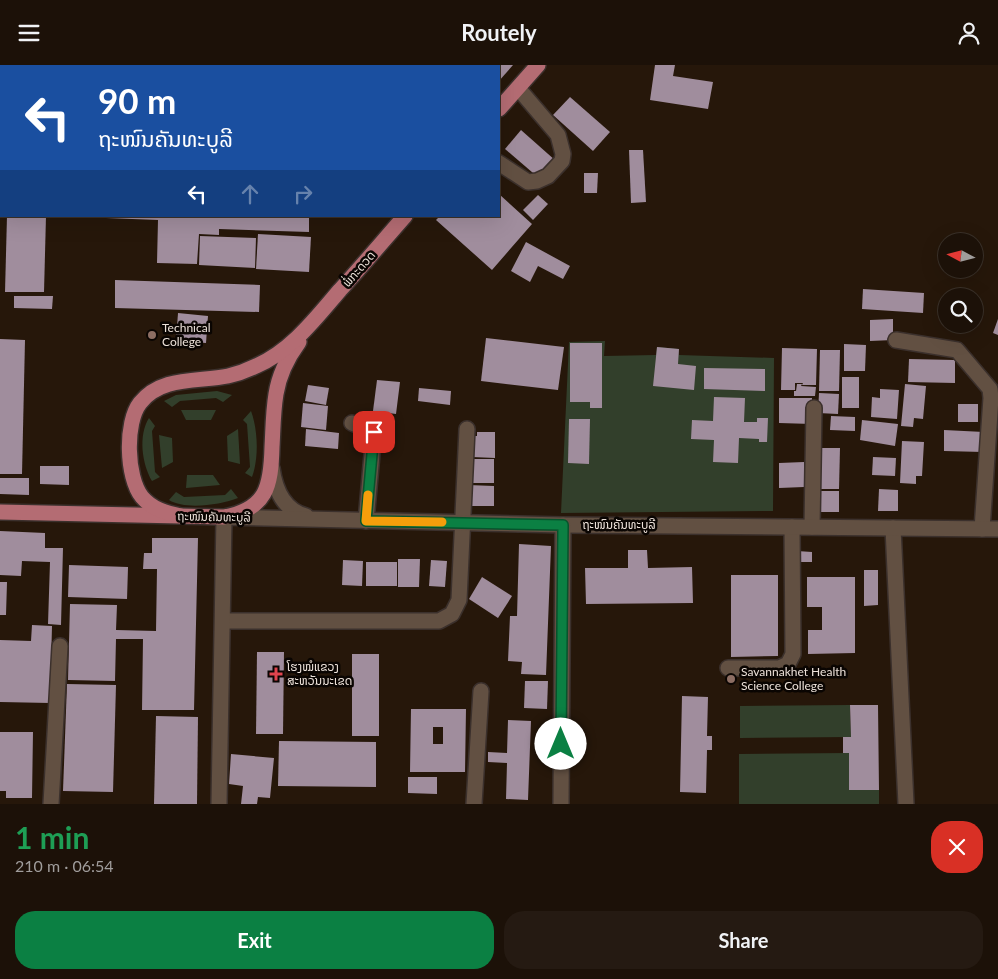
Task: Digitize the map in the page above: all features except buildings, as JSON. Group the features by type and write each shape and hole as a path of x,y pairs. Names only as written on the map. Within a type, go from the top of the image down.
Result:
{"main road":[{"path":"500,108 538,65"},
{"name":"ພໍ່ກະດວດ","path":"313,321 404,217"},
{"path":"224,517 239,514 252,507 260,500 270,483 276,392 291,353 313,321"},
{"path":"181,516 165,513 152,506 141,496 134,482 129,431 132,416 140,403 151,392 164,385 178,381 229,376 256,366 272,358 313,321"},
{"name":"ຖະໜົນຄັນທະບູລີ","path":"0,513 224,517"}],"street":[{"path":"500,164 528,182 537,181 548,176 562,161 563,154 558,135 518,88"},
{"path":"896,340 957,350 990,389 991,398 982,529"},
{"path":"812,527 814,408"},
{"path":"352,423 374,432 366,521"},
{"path":"223,621 439,621 452,614 459,599 467,429"},
{"path":"272,468 276,488 281,499 296,514 320,520"},
{"path":"219,804 224,517"},
{"name":"ຖະໜົນຄັນທະບູລີ","path":"224,517 563,525 998,529"},
{"path":"561,804 563,525"},
{"path":"728,668 779,668 788,664 793,654 792,527"},
{"path":"893,528 906,804"},
{"path":"51,804 60,647"},
{"path":"474,804 481,691"}],"green space":[{"path":"605,341 604,356 656,355 657,347 679,349 679,355 774,358 773,511 561,513 569,342"},
{"path":"217,391 232,395 223,402 216,398 180,401 172,407 164,401 176,395"},
{"path":"181,410 216,410 211,420 186,420"},
{"path":"251,411 257,444 256,461 252,477 245,473 250,467 247,424 243,420"},
{"path":"149,418 155,426 152,431 155,472 160,477 152,481 144,458 142,441"},
{"path":"238,429 240,464 228,461 227,436"},
{"path":"159,435 172,438 173,462 162,468"},
{"path":"187,475 213,475 220,485 186,488"},
{"path":"231,489 238,498 222,503 193,506 169,500 176,492 184,497 225,495"},
{"path":"850,705 851,737 740,738 740,706"},
{"path":"849,753 849,790 879,790 879,804 739,804 739,754"}],"slow traffic":[{"path":"368,495 366,521 442,522"}],"place":[{"name":"Technical College","path":"152,335"},
{"name":"ໂຮງໝໍແຂວງ ສະຫວັນນະເຂດ","path":"276,674"},
{"name":"Savannakhet Health Science College","path":"731,679"}],"route":[{"path":"374,432 366,521 563,525 561,744"}]}
